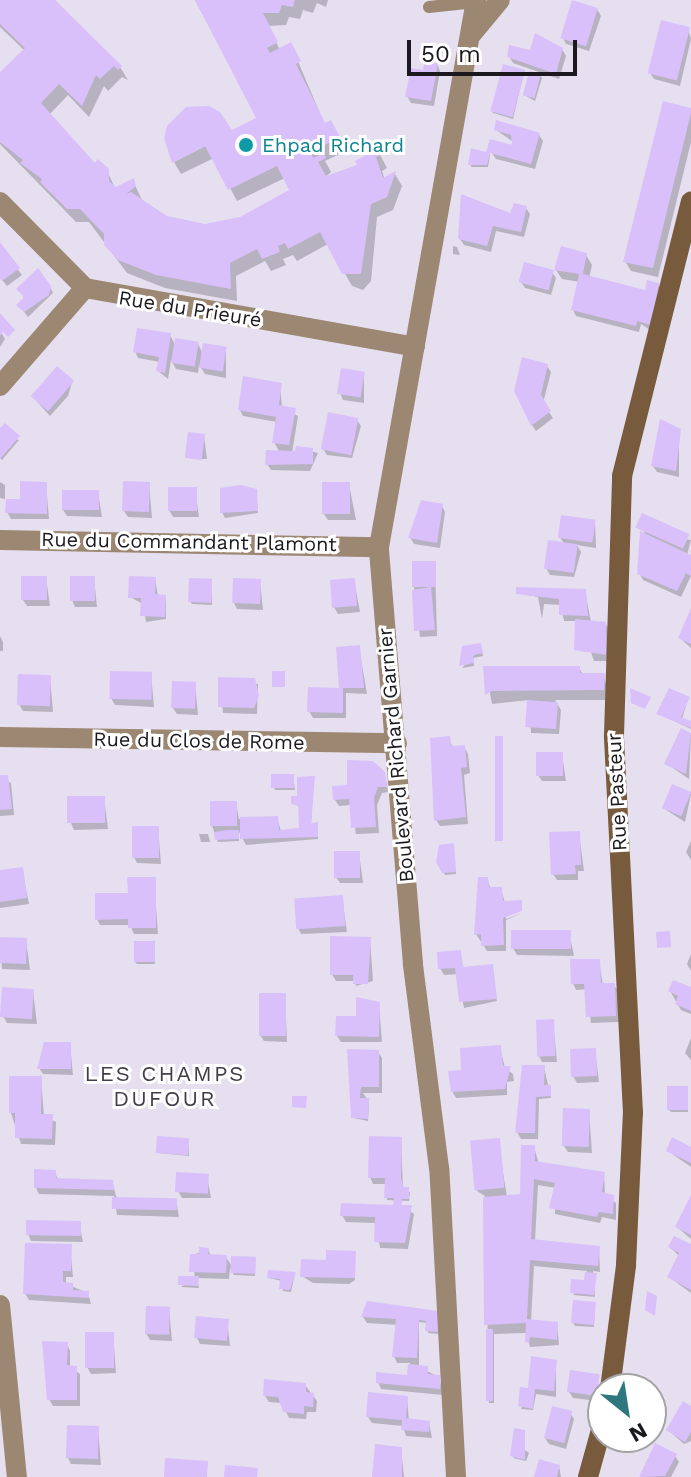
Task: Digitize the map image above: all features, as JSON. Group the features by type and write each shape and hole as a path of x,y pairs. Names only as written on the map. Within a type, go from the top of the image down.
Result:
{"main road":[{"name":"Rue Pasteur","path":"612,1373 626,1265 633,1113 614,735 622,476 691,202"},
{"path":"588,1477 595,1453"}],"street":[{"path":"469,38 500,0"},
{"name":"Boulevard Richard Garnier","path":"456,1477 439,1168 413,964 379,547 476,1"},
{"path":"0,202 85,288 0,386"},
{"name":"Rue du Prieuré","path":"85,288 415,347"},
{"name":"Rue du Commandant Plamont","path":"0,540 379,547"},
{"name":"Rue du Clos de Rome","path":"0,737 397,743"},
{"path":"0,1305 17,1477"}],"lane":[{"path":"429,7 476,1"}],"building":[{"name":"Ehpad Richard","path":"0,0 55,0 122,66 118,70 114,66 100,79 96,75 82,106 59,84 41,103 95,163 98,159 109,169 109,181 116,187 134,178 136,186 126,194 131,192 167,216 205,224 240,217 289,190 277,166 228,190 205,146 172,163 164,138 167,126 186,107 209,106 220,112 232,130 256,118 195,0 295,0 293,7 282,5 279,13 263,13 278,42 267,48 270,53 291,42 301,61 296,64 325,123 331,120 340,137 311,152 313,158 323,153 326,158 318,162 326,176 357,165 355,161 379,148 382,154 376,157 383,178 396,171 387,197 371,204 361,274 342,274 320,232 288,249 285,243 278,246 280,252 262,259 257,249 230,263 231,289 156,275 118,260 104,245 104,234 80,209 67,209 40,182 42,179 20,163 23,160 0,142 0,72 25,48 0,24"},
{"path":"572,0 598,8 586,46 560,38"},
{"path":"661,20 690,27 677,81 648,73"},
{"path":"535,33 563,48 556,74 507,57 509,45 530,50"},
{"path":"425,61 438,63 431,101 405,97 411,68 423,70"},
{"path":"503,64 525,70 513,117 490,111"},
{"path":"529,71 541,74 535,98 523,95"},
{"path":"663,101 691,108 691,113 653,268 623,262"},
{"path":"496,120 540,133 531,164 490,153 487,165 468,165 471,148 486,152 490,139 512,145 511,135 494,130"},
{"path":"461,194 510,213 514,203 527,206 521,232 493,226 487,246 458,239"},
{"path":"0,242 20,268 2,281 0,278"},
{"path":"561,246 587,253 583,274 645,290 647,280 659,283 651,325 637,321 636,326 571,310 579,274 554,270"},
{"path":"524,262 554,270 549,290 519,282"},
{"path":"38,268 51,286 49,295 24,312 16,305 24,297 16,289"},
{"path":"0,313 15,330 8,337 3,332 0,336"},
{"path":"137,328 171,333 165,373 156,371 159,357 133,352"},
{"path":"175,338 199,342 195,366 171,363"},
{"path":"203,343 227,347 223,371 199,368"},
{"path":"522,357 548,364 541,395 551,411 531,426 514,391"},
{"path":"57,366 74,381 48,411 31,396"},
{"path":"341,368 365,372 361,397 337,394"},
{"path":"243,376 282,383 279,405 296,408 289,445 272,443 276,417 238,410"},
{"path":"328,412 358,418 351,455 321,449"},
{"path":"660,419 681,429 676,471 651,466"},
{"path":"5,423 20,436 0,459 0,428"},
{"path":"188,432 205,434 202,460 185,458"},
{"path":"296,446 313,448 313,464 265,465 266,450 295,451"},
{"path":"20,481 47,482 47,514 5,513 6,499 20,499"},
{"path":"123,481 150,482 149,512 122,511"},
{"path":"322,482 350,482 350,514 322,514"},
{"path":"241,485 257,489 258,511 220,513 220,488"},
{"path":"168,487 197,487 197,511 168,511"},
{"path":"62,490 99,490 99,510 62,510"},
{"path":"421,500 443,504 437,543 408,538"},
{"path":"642,513 690,534 683,549 635,528"},
{"path":"561,515 596,520 592,543 558,538"},
{"path":"640,531 691,555 691,576 686,573 677,591 637,574"},
{"path":"548,540 578,544 574,573 544,569"},
{"path":"412,561 436,561 436,587 412,587"},
{"path":"21,576 47,576 47,600 21,600"},
{"path":"70,576 95,576 95,601 70,601"},
{"path":"129,576 156,577 155,594 166,595 165,617 140,616 141,598 128,598"},
{"path":"189,578 212,579 211,603 188,602"},
{"path":"233,578 261,579 260,604 232,603"},
{"path":"355,578 357,606 332,608 330,580"},
{"path":"431,587 435,630 414,631 412,590"},
{"path":"516,587 586,589 588,616 559,615 559,599 516,594"},
{"path":"691,608 691,644 678,638"},
{"path":"575,619 606,622 606,655 574,650"},
{"path":"481,643 483,653 473,655 474,663 459,666 462,646"},
{"path":"360,645 364,688 343,688 343,713 307,712 308,687 339,688 336,647"},
{"path":"483,666 580,666 580,673 605,673 604,690 492,691 485,695"},
{"path":"110,671 152,672 152,700 110,699"},
{"path":"272,671 285,671 285,687 272,687"},
{"path":"18,674 51,675 50,706 17,705"},
{"path":"218,677 255,678 259,696 254,708 218,707"},
{"path":"172,681 196,682 195,709 171,708"},
{"path":"630,688 651,697 645,709 631,703"},
{"path":"669,688 690,697 681,717 691,721 691,728 656,714"},
{"path":"527,700 558,702 556,729 525,727"},
{"path":"681,728 691,733 686,774 664,764"},
{"path":"450,736 451,746 465,745 467,767 461,768 466,817 434,821 430,738"},
{"path":"495,736 503,736 503,841 495,841"},
{"path":"536,752 563,752 563,776 536,776"},
{"path":"347,760 373,761 385,772 387,787 378,787 374,798 376,827 351,828 349,799 333,800 332,786 347,785"},
{"path":"271,774 294,774 294,788 271,788"},
{"path":"0,775 8,775 12,809 0,810"},
{"path":"315,776 311,823 318,822 318,837 240,839 240,817 278,816 279,830 299,828 298,805 291,804 291,796 297,796 297,777"},
{"path":"672,784 691,792 681,816 662,808"},
{"path":"67,796 105,796 105,823 67,823"},
{"path":"210,801 237,801 237,826 210,826"},
{"path":"132,826 159,826 159,858 132,858"},
{"path":"239,830 239,839 215,840 214,832"},
{"path":"580,831 581,865 575,865 576,874 551,875 549,832"},
{"path":"454,843 456,872 442,873 436,862 439,845"},
{"path":"334,851 360,851 360,878 334,878"},
{"path":"23,867 27,898 0,902 0,870"},
{"path":"127,877 156,877 156,928 128,928 128,919 95,920 95,893 128,893"},
{"path":"478,877 488,877 489,887 502,887 503,901 522,900 522,911 503,918 504,945 481,946 481,934 474,935"},
{"path":"343,895 345,926 296,929 294,898"},
{"path":"511,930 571,930 571,949 511,949"},
{"path":"670,931 671,947 657,948 656,932"},
{"path":"330,936 371,937 368,984 353,984 353,975 330,975"},
{"path":"0,937 27,938 26,964 0,963"},
{"path":"134,941 155,941 155,962 134,962"},
{"path":"461,950 463,967 493,964 497,999 459,1002 455,968 438,969 437,952"},
{"path":"570,959 600,959 601,983 615,983 616,1016 586,1017 584,984 571,984"},
{"path":"673,980 691,987 691,1011 675,1004 678,996 668,991"},
{"path":"2,987 34,989 32,1019 0,1017"},
{"path":"259,993 286,993 286,1036 259,1036"},
{"path":"356,997 380,1002 379,1037 335,1036 336,1016 356,1016"},
{"path":"554,1019 555,1056 537,1057 536,1020"},
{"path":"44,1042 71,1042 71,1069 37,1069"},
{"path":"501,1045 503,1066 511,1066 505,1089 451,1092 448,1071 461,1070 460,1048"},
{"path":"596,1048 597,1076 571,1077 570,1049"},
{"path":"347,1049 379,1050 379,1087 361,1087 360,1098 369,1098 368,1119 351,1118"},
{"path":"522,1065 545,1065 544,1085 551,1085 551,1096 536,1097 535,1133 515,1133"},
{"path":"9,1076 42,1076 41,1114 53,1114 52,1139 15,1138 15,1113 9,1113"},
{"path":"667,1086 688,1086 688,1110 667,1110"},
{"path":"292,1096 307,1096 306,1108 292,1107"},
{"path":"563,1108 590,1109 589,1147 562,1146"},
{"path":"157,1136 189,1138 188,1155 156,1153"},
{"path":"369,1136 402,1137 401,1178 403,1187 409,1187 409,1199 402,1199 402,1205 412,1205 405,1243 374,1242 375,1217 340,1216 341,1203 393,1205 394,1198 384,1198 385,1178 368,1178"},
{"path":"672,1137 691,1147 691,1163 666,1151"},
{"path":"500,1138 504,1188 474,1190 470,1141"},
{"path":"521,1145 535,1145 535,1161 605,1172 602,1192 614,1195 613,1214 599,1212 597,1217 549,1208 555,1183 534,1179 531,1239 600,1246 598,1266 530,1260 527,1319 558,1322 557,1340 530,1337 529,1343 525,1342 526,1323 484,1325 483,1197 520,1194"},
{"path":"34,1169 56,1170 56,1178 113,1180 114,1190 34,1188"},
{"path":"176,1172 209,1174 208,1194 175,1192"},
{"path":"691,1195 691,1235 675,1227"},
{"path":"112,1197 177,1198 177,1210 112,1209"},
{"path":"26,1220 81,1221 81,1236 26,1235"},
{"path":"674,1236 691,1244 691,1290 667,1277 679,1253 668,1247"},
{"path":"25,1243 72,1244 71,1271 63,1271 63,1282 73,1283 73,1290 89,1291 89,1298 23,1294"},
{"path":"199,1247 209,1248 208,1254 227,1255 226,1273 189,1272 190,1254 199,1254"},
{"path":"326,1250 356,1251 355,1278 300,1277 301,1259 326,1260"},
{"path":"231,1256 256,1257 255,1274 230,1273"},
{"path":"268,1270 296,1272 290,1290 279,1289 280,1279 267,1278"},
{"path":"585,1272 597,1273 594,1295 570,1293 571,1279 584,1280"},
{"path":"178,1276 199,1276 198,1286 178,1285"},
{"path":"647,1291 657,1296 655,1316 645,1310"},
{"path":"573,1300 596,1302 594,1325 571,1323"},
{"path":"367,1301 438,1311 439,1332 425,1331 426,1321 419,1320 417,1358 392,1357 396,1319 361,1317"},
{"path":"146,1306 170,1307 169,1335 145,1334"},
{"path":"196,1316 229,1319 227,1341 194,1338"},
{"path":"486,1329 493,1329 493,1401 486,1401"},
{"path":"85,1332 114,1332 114,1368 85,1368"},
{"path":"42,1341 68,1342 67,1365 77,1366 77,1400 47,1400"},
{"path":"531,1356 557,1360 554,1391 535,1389 533,1409 518,1406 520,1387 528,1388"},
{"path":"408,1364 428,1366 428,1374 440,1375 440,1389 376,1383 376,1372 407,1375"},
{"path":"570,1370 591,1373 587,1373 587,1395 567,1392"},
{"path":"264,1379 306,1383 306,1392 314,1393 313,1407 304,1406 304,1414 283,1412 278,1397 263,1396"},
{"path":"368,1392 408,1396 406,1418 430,1421 429,1432 401,1430 402,1420 366,1417"},
{"path":"683,1401 691,1406 691,1432 685,1442 667,1428"},
{"path":"552,1406 572,1411 564,1443 544,1438"},
{"path":"67,1425 99,1426 98,1459 66,1458"},
{"path":"514,1428 525,1430 525,1460 510,1456"},
{"path":"375,1444 402,1447 402,1477 372,1477"},
{"path":"667,1449 677,1454 665,1476 639,1477 650,1453 667,1453"},
{"path":"165,1458 208,1461 207,1477 164,1477"},
{"path":"539,1459 560,1465 557,1477 534,1477"},
{"path":"225,1465 258,1468 257,1477 224,1477"}],"place":[{"name":"Ehpad Richard","path":"246,145"}],"district":[{"name":"LES CHAMPS DUFOUR","path":"165,1086"}]}
